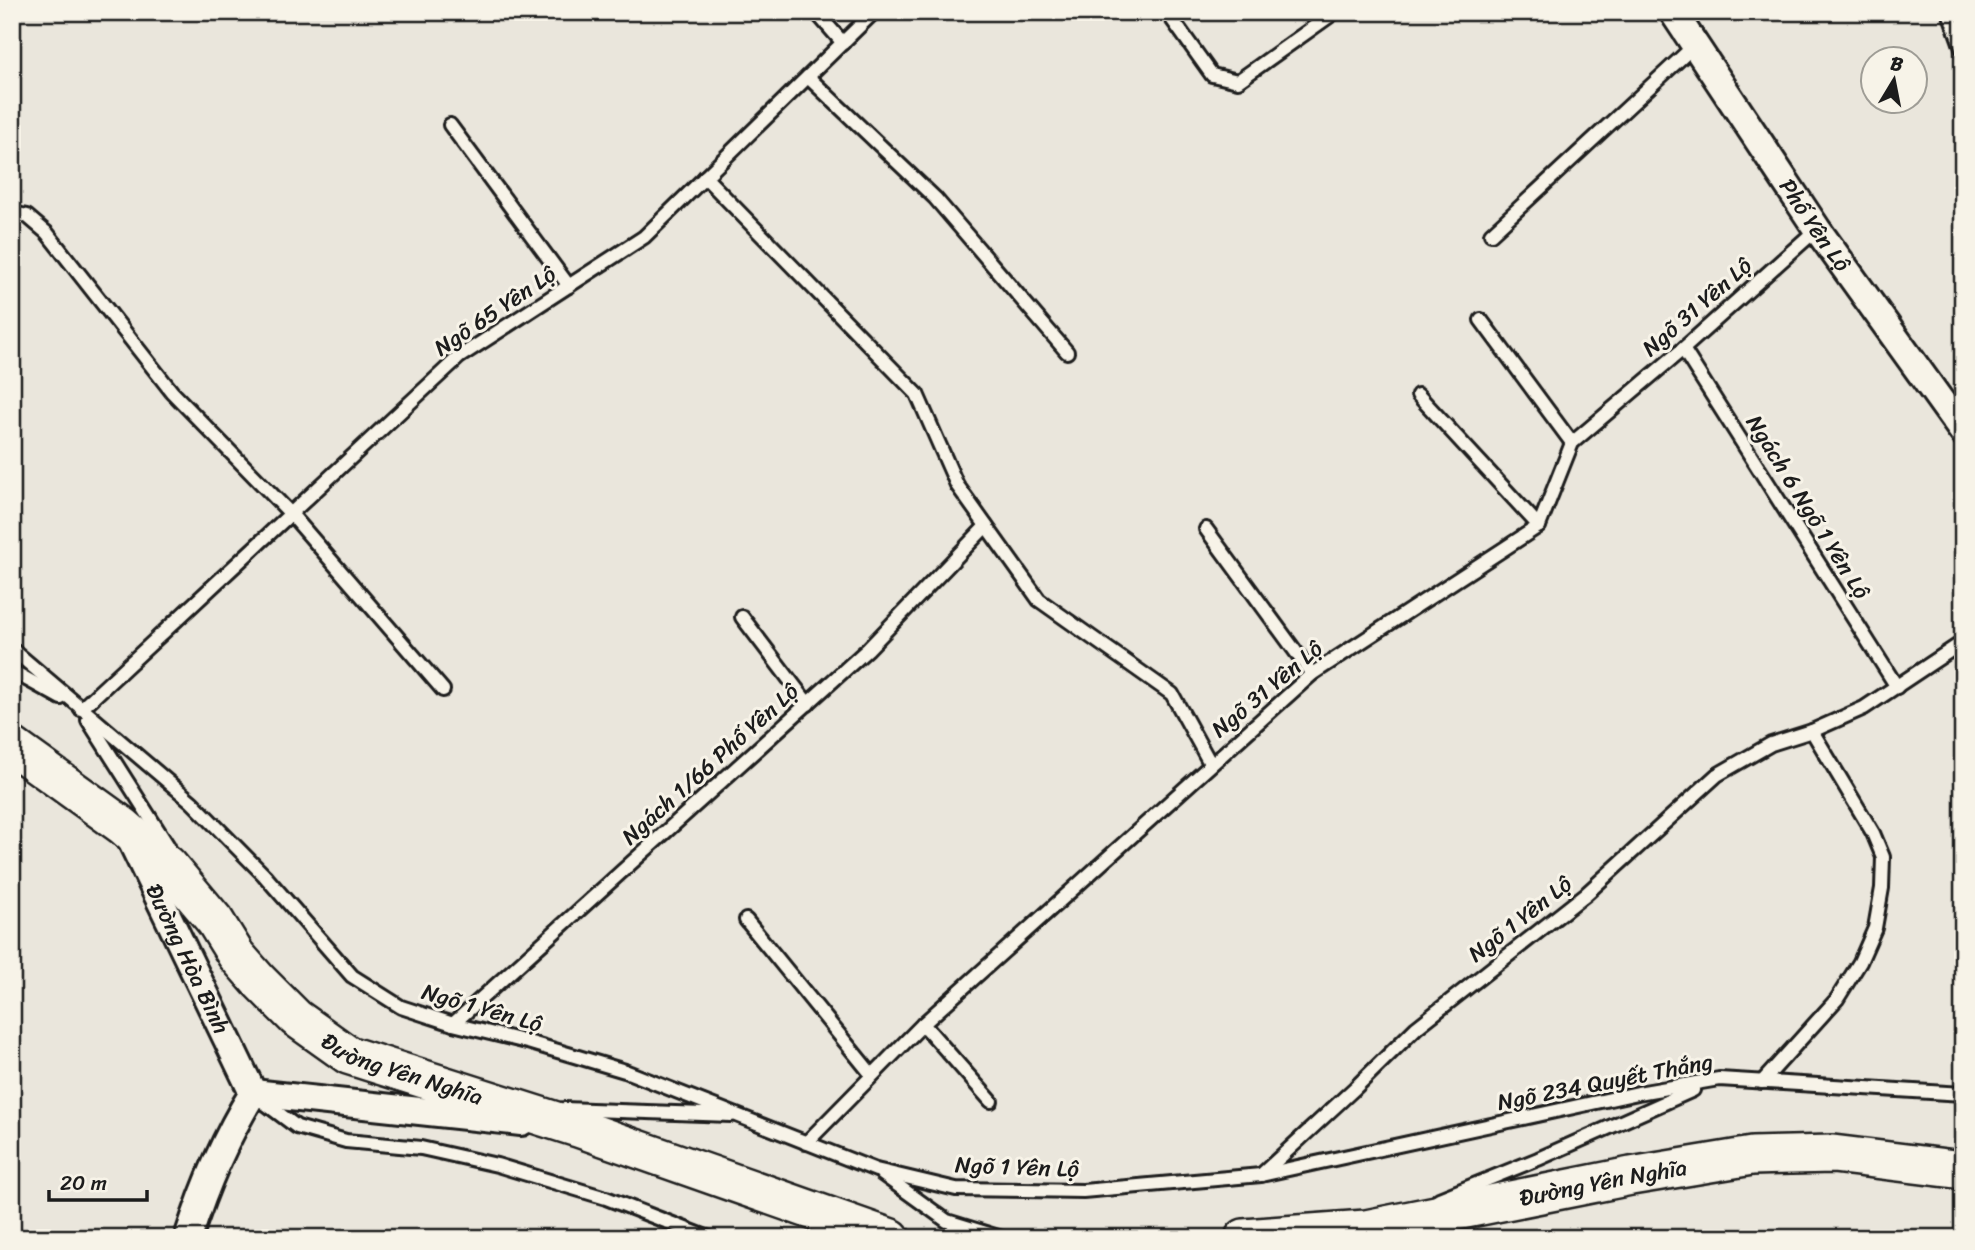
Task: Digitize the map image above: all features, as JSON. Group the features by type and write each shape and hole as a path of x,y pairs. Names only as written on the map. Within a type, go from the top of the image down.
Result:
{"main road":[{"name":"Đường Yên Nghĩa","path":"12,746 123,825 168,865 215,920 236,955 258,981 296,1018 348,1055 578,1128 847,1228 891,1238"},
{"name":"Đường Yên Nghĩa","path":"1244,1238 1354,1233 1631,1176 1752,1156 1833,1153 1963,1170"}],"street":[{"name":"Phố Yên Lộ","path":"1673,12 1817,229 1963,432"},
{"name":"Đường Hòa Bình","path":"123,825 253,1093"},
{"path":"188,1238 198,1206 234,1124 253,1093 578,1128"}],"lane":[{"path":"816,12 843,43"},
{"name":"Ngõ 65 Yên Lộ","path":"81,709 459,357 644,237 874,12"},
{"path":"1167,12 1212,75 1238,81 1335,12"},
{"path":"1949,12 1963,51"},
{"path":"1490,234 1695,45"},
{"path":"808,77 936,198 1067,352"},
{"path":"450,125 569,286"},
{"path":"705,177 917,394 957,485 1039,600 1172,694 1210,763"},
{"path":"12,213 27,216 47,233 172,392 291,514 443,690"},
{"name":"Ngõ 31 Yên Lộ","path":"806,1143 923,1024 1312,674 1539,526 1572,443 1683,349 1817,229"},
{"path":"1481,320 1572,443"},
{"name":"Ngách 6 Ngõ 1 Yên Lộ","path":"1683,349 1897,687"},
{"path":"1418,394 1539,526"},
{"name":"Ngách 1/66 Phố Yên Lộ","path":"453,1024 868,649 986,526"},
{"path":"1206,528 1312,674"},
{"path":"742,617 808,705"},
{"name":"Ngõ 1 Yên Lộ","path":"12,649 192,802 264,875 352,976 401,1007 625,1071 876,1170 956,1189 1083,1191 1261,1175 1416,1028 1586,894 1717,775 1770,744 1812,731 1864,708 1963,642"},
{"path":"12,671 81,709 215,920"},
{"path":"1762,1082 1837,999 1849,980 1875,928 1882,888 1883,857 1873,833 1812,731"},
{"path":"746,920 872,1076"},
{"path":"923,1024 991,1101"},
{"path":"1354,1233 1538,1159 1719,1079"},
{"name":"Ngõ 234 Quyết Thắng","path":"1261,1175 1638,1093 1719,1079 1963,1094"},
{"path":"253,1093 297,1127 346,1141 421,1148 497,1165 606,1198 709,1238"},
{"path":"514,1107 742,1116"},
{"path":"876,1170 947,1221 1002,1238"}]}
